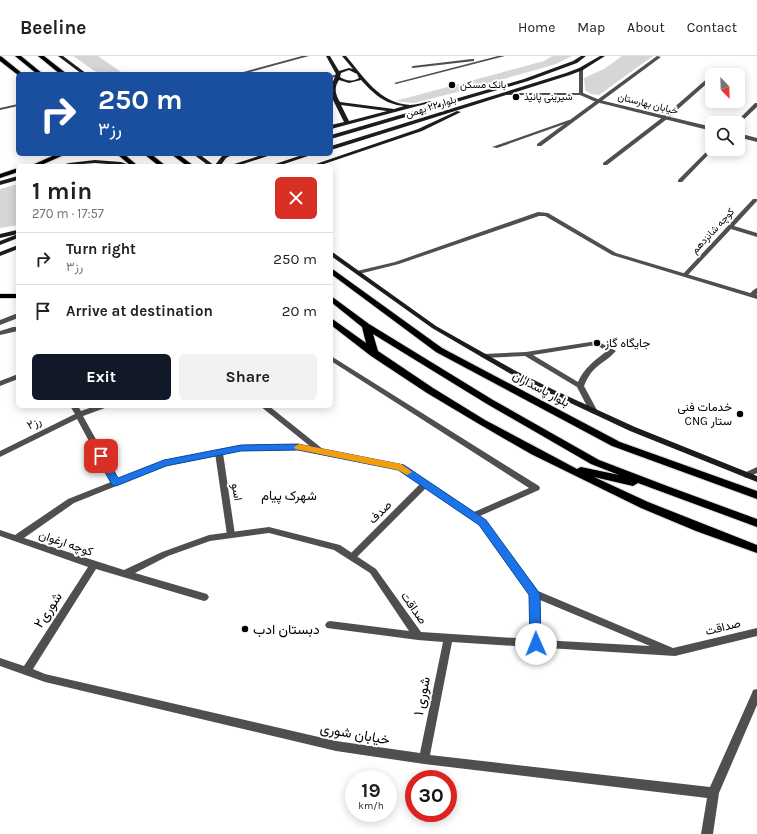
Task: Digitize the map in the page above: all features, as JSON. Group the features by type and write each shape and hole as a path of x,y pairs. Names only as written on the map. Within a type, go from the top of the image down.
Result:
{"main road":[{"path":"18,56 38,72"},
{"path":"41,56 61,72"},
{"path":"60,56 82,72"},
{"path":"328,56 337,75 349,82 357,81 359,74"},
{"path":"344,56 381,98 388,102 410,106"},
{"name":"بلوار ۲۲ بهمن","path":"333,135 483,93 557,69 575,62 584,56"},
{"name":"بلوار ۲۲ بهمن","path":"333,147 491,99 582,69 603,56"},
{"path":"0,58 18,72"},
{"path":"347,123 333,95 334,84 337,75 341,70 349,70 359,74"},
{"path":"333,127 410,106 483,93"},
{"path":"319,164 420,130 491,99"},
{"path":"335,101 394,110 399,113 399,117"},
{"path":"38,164 58,156"},
{"path":"122,156 132,164"},
{"path":"150,156 160,164"},
{"path":"177,156 188,164"},
{"path":"199,156 209,164"},
{"path":"219,164 226,156"},
{"path":"238,164 265,156"},
{"path":"278,164 304,156"},
{"path":"74,164 86,162 116,164"},
{"path":"0,176 16,171"},
{"path":"0,184 16,179"},
{"path":"0,236 16,232"},
{"path":"0,243 16,237"},
{"path":"0,254 16,248"},
{"path":"333,254 434,326 484,356 594,412 681,450 757,479"},
{"name":"بلوار پاسداران","path":"333,271 438,350 616,444 757,495"},
{"path":"0,296 16,296"},
{"path":"333,300 366,326 490,402 596,462 663,489 757,523"},
{"path":"333,323 374,354 531,450 605,487 656,510 707,531 757,548"},
{"path":"366,326 374,354"},
{"path":"567,468 663,489"}],"street":[{"path":"246,72 307,56"},
{"path":"414,67 503,56"},
{"path":"396,83 503,56"},
{"path":"539,145 659,57"},
{"path":"505,94 581,94 582,69"},
{"path":"333,76 337,75"},
{"path":"605,164 665,118 705,83"},
{"name":"خیابان بهارستان","path":"581,94 598,101 705,127"},
{"path":"745,116 757,104"},
{"path":"0,109 16,105"},
{"path":"495,147 571,121"},
{"path":"745,137 757,140"},
{"path":"680,181 705,155"},
{"name":"کوچه شانزدهم","path":"685,275 755,200"},
{"path":"359,272 398,264 538,214 546,214 614,254 755,294"},
{"path":"730,227 757,235"},
{"path":"0,323 16,316"},
{"path":"0,333 16,329"},
{"path":"484,356 526,354 597,344 612,351 593,363 584,375 580,386"},
{"path":"526,354 580,386 594,412"},
{"path":"333,359 536,488 473,516"},
{"path":"0,384 16,377"},
{"path":"75,408 116,483"},
{"name":"رز۲","path":"0,454 79,415 97,408"},
{"path":"267,408 322,452"},
{"path":"17,538 71,501 164,464 241,448 298,447 401,468 482,522 535,594 675,652"},
{"name":"اسو","path":"219,452 231,535"},
{"path":"747,475 757,470"},
{"name":"صدف","path":"352,557 425,484"},
{"name":"صداقت","path":"125,574 165,554 201,540 270,530 337,547 373,571 418,636 675,652 757,632"},
{"name":"کوچه ارغوان","path":"0,533 94,565 204,597"},
{"name":"شوری۲","path":"26,671 94,565"},
{"path":"535,594 536,644"},
{"path":"330,625 418,636"},
{"name":"شوری ۱","path":"424,759 448,639"},
{"name":"خیابان شوری","path":"0,662 45,678 336,746 424,759 713,793"},
{"path":"707,834 713,793 757,693"}],"shaded area":[{"path":"73,56 98,56 121,72 96,72"},
{"path":"552,56 572,56 556,64 414,103 395,101 544,61"},
{"path":"622,56 653,56 599,95 591,94 585,90 584,78 604,69"},
{"path":"16,185 16,225 0,228 0,189"}],"slow traffic":[{"path":"299,447 401,468 407,472"}],"place":[{"name":"بانک مسکن","path":"452,85"},
{"name":"شیرینی پانیذ","path":"516,97"},
{"name":"جایگاه گاز","path":"597,343"},
{"name":"خدمات فنی‌ CNG ستار","path":"740,414"},
{"name":"دبستان ادب","path":"245,629"}],"district":[{"name":"شهرک پیام","path":"289,495"}],"route":[{"path":"101,456 116,483 164,464 241,448 298,447 401,468 482,522 535,594 536,644"}]}
